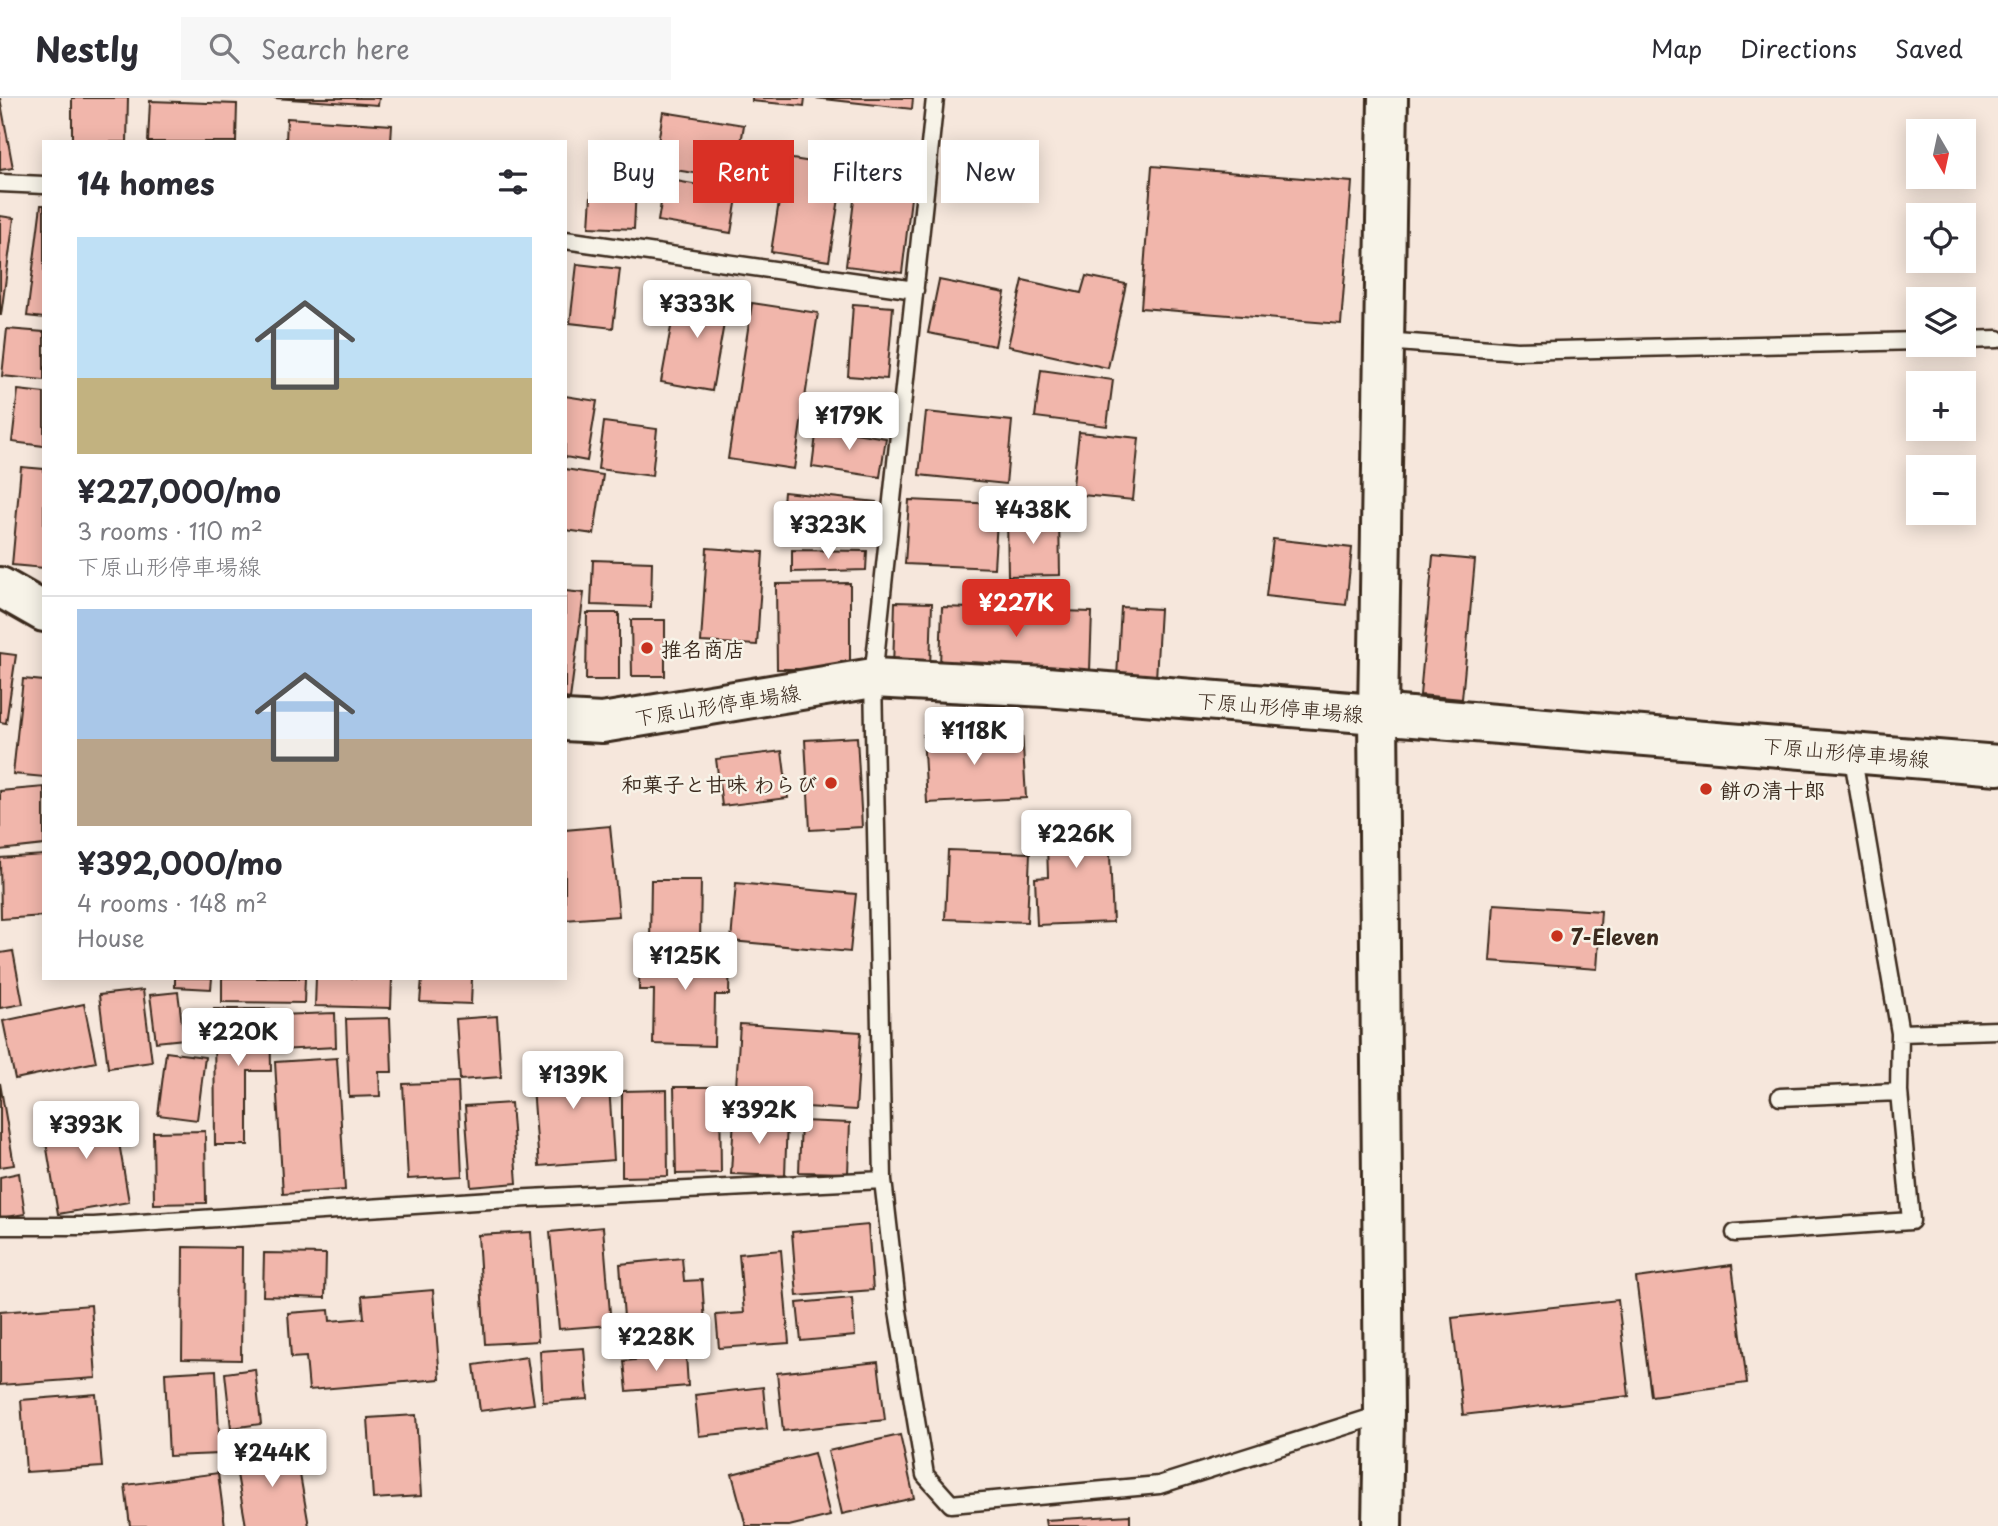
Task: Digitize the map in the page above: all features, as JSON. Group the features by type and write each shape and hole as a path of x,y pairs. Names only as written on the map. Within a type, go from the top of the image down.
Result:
{"main road":[{"path":"1382,1526 1384,1413 1378,714 1388,98"},
{"path":"0,587 42,611"},
{"name":"下原山形停車場線","path":"567,721 602,723 873,678 1046,687 1998,765"}],"lane":[{"path":"935,98 873,678 883,1180 898,1311 925,1475 951,1504 1159,1485 1384,1413"},
{"path":"0,183 42,185"},
{"path":"567,240 915,290"},
{"path":"1976,340 1998,339"},
{"path":"1384,341 1517,351 1906,341"},
{"path":"1735,1233 1911,1221 1899,1092 1900,1033 1851,751"},
{"path":"1900,1033 1998,1030"},
{"path":"1780,1097 1899,1092"},
{"path":"0,1226 94,1226 491,1200 883,1180"}],"building":[{"path":"0,98 13,168 0,170"},
{"path":"72,98 128,98 127,140 72,140"},
{"path":"274,98 379,98 378,105"},
{"path":"752,98 805,98 804,106 752,101"},
{"path":"815,98 913,98 912,109"},
{"path":"150,101 237,104 236,140 148,140"},
{"path":"663,112 744,125 742,140 693,140 693,173 679,171 679,140 658,140"},
{"path":"287,118 392,125 391,140 286,140"},
{"path":"794,159 808,161 808,203 838,203 829,261 771,252 779,203 794,203"},
{"path":"1152,166 1352,182 1341,324 1141,308"},
{"path":"679,181 693,184 693,203 736,203 731,233 658,221 661,203 679,203"},
{"path":"591,203 635,203 634,229 589,227"},
{"path":"854,203 910,203 902,273 846,266"},
{"path":"41,205 42,205 42,318 27,316"},
{"path":"0,216 14,218 1,315 0,315"},
{"path":"577,264 620,269 613,328 570,323"},
{"path":"1086,276 1126,284 1108,368 1008,346 1023,280 1081,293"},
{"path":"939,280 1005,293 995,346 928,333"},
{"path":"695,284 730,290 712,391 661,382 673,316 689,319"},
{"path":"752,303 818,313 794,469 728,459"},
{"path":"853,304 893,307 887,379 848,376"},
{"path":"7,329 42,332 42,380 2,376"},
{"path":"1041,370 1113,380 1107,426 1035,417"},
{"path":"18,390 42,393 42,446 12,442"},
{"path":"567,396 597,401 587,461 567,457"},
{"path":"926,412 1012,421 1006,484 919,475"},
{"path":"604,422 657,429 652,476 598,469"},
{"path":"817,427 886,438 880,477 812,467"},
{"path":"1079,432 1139,438 1133,500 1072,494"},
{"path":"21,467 42,469 42,568 12,565"},
{"path":"567,469 603,475 594,534 567,530"},
{"path":"784,492 876,502 871,544 780,534"},
{"path":"909,500 998,504 994,568 905,564"},
{"path":"1059,515 1060,575 1008,576 1007,516"},
{"path":"1273,539 1352,548 1346,605 1266,596"},
{"path":"707,548 763,552 757,645 701,642"},
{"path":"792,550 867,551 866,570 792,572"},
{"path":"1433,556 1475,560 1462,699 1420,695"},
{"path":"593,560 652,562 651,607 591,605"},
{"path":"850,583 850,669 777,669 776,584"},
{"path":"567,591 584,593 570,699 567,698"},
{"path":"895,602 932,603 930,669 893,668"},
{"path":"942,607 1092,612 1090,671 940,666"},
{"path":"1121,607 1160,609 1156,679 1117,677"},
{"path":"587,613 619,613 619,680 586,680"},
{"path":"631,620 665,620 665,676 632,676"},
{"path":"0,653 16,655 6,723 0,722"},
{"path":"23,679 42,681 42,777 13,774"},
{"path":"1022,730 1026,798 927,803 923,735"},
{"path":"857,737 862,827 810,830 805,740"},
{"path":"782,751 788,798 722,806 716,759"},
{"path":"42,787 42,845 0,850 0,791"},
{"path":"1108,810 1113,922 1037,925 1035,878 1048,877 1046,813"},
{"path":"610,826 619,916 567,920 567,830"},
{"path":"948,850 1030,853 1027,922 945,919"},
{"path":"42,855 42,916 1,919 0,858"},
{"path":"651,880 701,880 700,942 650,942"},
{"path":"736,883 856,894 850,952 731,941"},
{"path":"1494,904 1601,911 1597,969 1490,961"},
{"path":"640,948 730,950 729,995 715,995 714,1046 653,1044 654,990 639,990"},
{"path":"13,951 23,1004 0,1008 0,953"},
{"path":"175,980 212,980 211,989 175,987"},
{"path":"222,980 305,980 304,1003 222,1002"},
{"path":"316,980 392,980 391,1008 315,1006"},
{"path":"422,980 472,980 471,1004 420,1002"},
{"path":"143,990 152,1062 108,1068 99,995"},
{"path":"178,992 184,1039 156,1042 150,995"},
{"path":"84,1004 96,1062 15,1079 3,1021"},
{"path":"214,1009 270,1009 271,1071 248,1071 248,1145 215,1145"},
{"path":"335,1013 336,1047 279,1050 277,1015"},
{"path":"497,1016 501,1077 460,1080 456,1019"},
{"path":"390,1018 392,1072 379,1072 380,1096 349,1097 346,1019"},
{"path":"740,1024 861,1032 856,1110 735,1103"},
{"path":"166,1052 205,1057 197,1120 158,1115"},
{"path":"607,1056 614,1160 539,1166 531,1061"},
{"path":"337,1058 345,1190 283,1194 275,1062"},
{"path":"458,1082 462,1176 408,1179 403,1084"},
{"path":"0,1083 14,1165 0,1167"},
{"path":"674,1087 720,1087 721,1173 676,1174"},
{"path":"667,1090 668,1176 622,1177 622,1091"},
{"path":"511,1103 517,1183 471,1187 465,1106"},
{"path":"113,1107 129,1202 58,1214 42,1119"},
{"path":"734,1116 787,1118 785,1176 731,1174"},
{"path":"801,1121 850,1123 848,1173 799,1172"},
{"path":"205,1131 206,1203 154,1204 153,1132"},
{"path":"19,1173 25,1214 0,1218 0,1177"},
{"path":"868,1225 873,1290 797,1296 792,1232"},
{"path":"603,1227 611,1325 559,1329 550,1232"},
{"path":"531,1232 538,1341 485,1344 478,1235"},
{"path":"183,1247 242,1248 241,1360 182,1359"},
{"path":"781,1250 789,1343 719,1348 716,1315 744,1313 739,1254"},
{"path":"264,1253 326,1254 325,1298 263,1296"},
{"path":"682,1258 684,1281 702,1280 706,1338 626,1344 620,1264"},
{"path":"1732,1265 1747,1383 1651,1396 1636,1278"},
{"path":"433,1290 440,1379 309,1390 306,1357 291,1358 288,1313 329,1310 330,1321 364,1318 362,1296"},
{"path":"852,1298 855,1336 801,1341 797,1303"},
{"path":"1618,1300 1629,1396 1463,1415 1452,1318"},
{"path":"91,1305 96,1378 0,1385 0,1312"},
{"path":"584,1348 588,1399 543,1402 540,1351"},
{"path":"686,1355 688,1386 627,1391 624,1361"},
{"path":"527,1357 534,1404 480,1411 474,1365"},
{"path":"878,1362 885,1420 783,1431 777,1373"},
{"path":"255,1369 261,1424 231,1428 225,1373"},
{"path":"216,1370 220,1454 169,1456 165,1373"},
{"path":"763,1387 767,1429 699,1436 695,1395"},
{"path":"96,1394 102,1467 26,1472 21,1400"},
{"path":"416,1415 421,1496 373,1499 368,1418"},
{"path":"900,1435 914,1498 842,1514 828,1451"},
{"path":"295,1446 309,1526 246,1526 234,1457"},
{"path":"814,1453 830,1516 789,1526 746,1526 732,1474"},
{"path":"218,1473 225,1526 130,1526 125,1485"},
{"path":"1130,1515 1130,1526 1046,1526 1045,1520"}],"place":[{"name":"推名商店","path":"647,648"},
{"name":"和菓子と甘味 わらび","path":"831,783"},
{"name":"餅の清十郎","path":"1706,789"},
{"name":"7-Eleven","path":"1557,936"}]}
